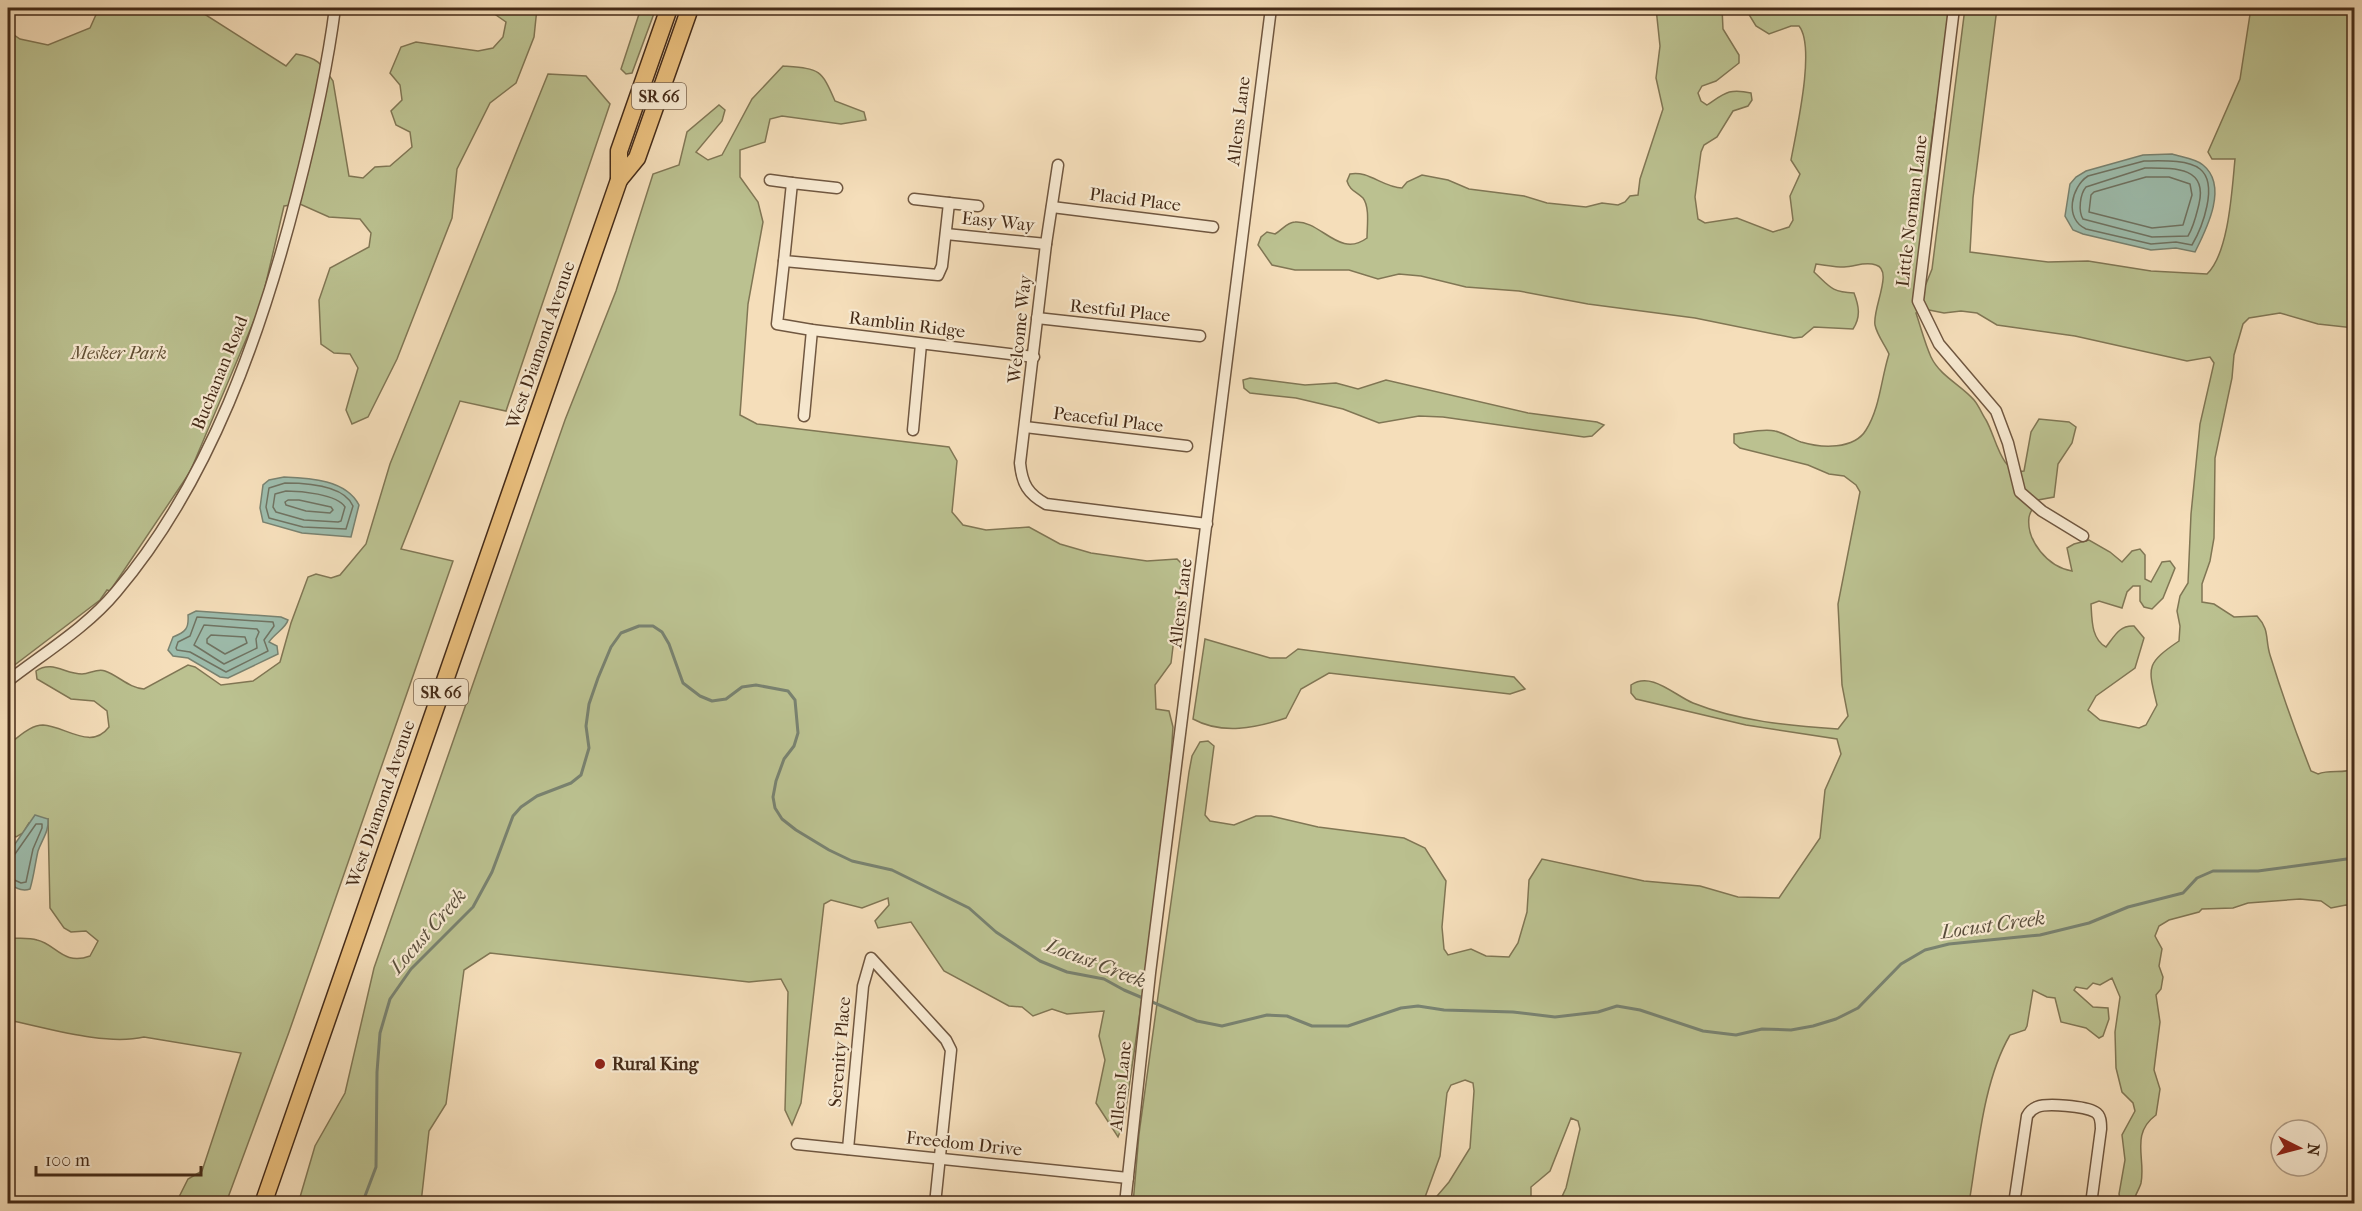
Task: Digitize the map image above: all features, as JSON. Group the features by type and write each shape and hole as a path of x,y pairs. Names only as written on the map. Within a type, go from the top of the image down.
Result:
{"main road":[{"name":"West Diamond Avenue","path":"262,1203 619,180 619,151 669,8"},
{"name":"West Diamond Avenue","path":"619,180 637,158 690,8"}],"street":[{"name":"Buchanan Road","path":"8,681 83,623 116,592 164,525 195,471 239,377 283,250 321,99 335,8"},
{"name":"Allens Lane","path":"1125,1203 1150,973 1271,8"},
{"name":"Little Norman Lane","path":"1954,8 1918,301 1939,344 1996,411 2008,443 2020,492 2042,511 2084,537"},
{"name":"Welcome Way","path":"1058,165 1046,244 1020,463 1024,486 1046,504 1207,524"},
{"path":"770,180 837,188"},
{"path":"792,183 784,261 938,275 942,267 949,203"},
{"path":"914,199 978,206"},
{"name":"Placid Place","path":"1052,207 1213,227"},
{"name":"Easy Way","path":"946,234 1046,244"},
{"name":"Ramblin Ridge","path":"784,261 777,324 1034,357"},
{"name":"Restful Place","path":"1037,318 1200,336"},
{"path":"804,416 812,330"},
{"path":"913,430 921,344"},
{"name":"Peaceful Place","path":"1025,427 1187,446"},
{"name":"Serenity Place","path":"848,1149 863,986 871,958 949,1044 951,1056 940,1158"},
{"path":"2014,1203 2027,1116 2039,1106 2095,1112 2100,1117 2101,1129 2091,1203"},
{"name":"Freedom Drive","path":"797,1144 1128,1178"},
{"path":"935,1203 940,1158"}],"green space":[{"name":"Mesker Park","path":"99,8 195,8 286,66 296,54 314,60 322,66 333,81 349,176 363,178 375,167 390,166 412,147 410,132 396,125 391,111 402,100 400,85 390,73 401,47 416,42 478,51 493,48 503,37 506,22 493,13 444,8 537,8 534,37 516,83 490,103 457,169 452,218 397,359 368,417 352,424 346,410 358,368 350,354 334,353 321,344 319,300 330,268 369,247 371,233 360,219 329,217 300,204 284,206 261,304 190,472 110,591 107,590 100,600 8,670 8,31 20,39 48,45 90,28"},
{"path":"641,8 656,8 632,73 626,74 621,69"},
{"path":"1656,8 1722,8 1723,29 1739,55 1739,63 1716,81 1702,86 1698,93 1701,101 1707,105 1732,91 1751,93 1752,100 1748,106 1733,111 1717,137 1704,145 1695,197 1698,219 1705,223 1737,218 1773,232 1789,227 1793,220 1790,196 1800,174 1791,160 1803,90 1806,52 1804,37 1799,26 1791,26 1769,34 1756,26 1745,8 1953,8 1931,146 1923,216 1919,286 1926,284 1932,269 1965,8 1997,8 1973,198 1970,252 2048,262 2088,261 2151,271 2207,274 2214,264 2225,236 2235,159 2212,159 2208,152 2240,79 2251,8 2354,8 2354,328 2318,324 2280,313 2249,318 2243,324 2234,355 2232,378 2215,458 2214,538 2210,561 2202,584 2202,602 2214,604 2234,617 2257,616 2261,621 2266,630 2270,655 2279,684 2311,771 2318,774 2354,769 2354,906 2331,908 2321,901 2300,899 2248,903 2233,908 2202,909 2199,912 2169,920 2159,926 2155,936 2162,949 2159,966 2163,977 2161,989 2156,995 2160,1022 2154,1070 2160,1089 2156,1115 2143,1130 2141,1139 2141,1185 2135,1197 2121,1202 2119,1194 2125,1160 2122,1135 2135,1111 2133,1103 2122,1092 2116,1068 2115,1032 2120,997 2112,978 2100,985 2093,983 2087,989 2076,987 2074,990 2093,1007 2108,1008 2109,1019 2103,1036 2099,1038 2086,1028 2061,1022 2055,998 2033,990 2027,1026 2025,1030 2010,1035 1993,1073 1983,1116 1969,1203 1559,1203 1566,1188 1580,1129 1578,1121 1571,1118 1550,1171 1531,1187 1531,1203 1133,1204 1139,1134 1189,772 1192,756 1200,742 1208,741 1214,746 1205,815 1210,821 1234,825 1256,816 1271,816 1318,827 1404,838 1425,848 1446,881 1442,927 1444,949 1448,955 1471,949 1486,956 1509,957 1518,943 1527,912 1529,880 1542,859 1644,881 1700,886 1738,897 1779,898 1820,838 1825,790 1841,754 1837,739 1746,725 1636,699 1631,693 1631,685 1639,681 1654,682 1693,703 1764,722 1838,729 1848,716 1842,685 1838,604 1860,492 1856,485 1844,476 1829,474 1808,465 1740,448 1734,443 1734,434 1770,430 1801,442 1827,446 1845,444 1861,437 1871,421 1889,354 1875,325 1883,282 1881,268 1867,264 1844,267 1816,264 1814,272 1828,285 1835,290 1854,293 1858,307 1857,320 1853,329 1814,327 1802,337 1794,338 1695,318 1588,304 1519,291 1466,287 1421,276 1399,274 1378,279 1349,270 1295,270 1272,265 1258,245 1261,237 1267,232 1275,234 1292,222 1304,223 1339,242 1348,244 1367,238 1367,207 1363,198 1352,189 1347,181 1350,174 1357,173 1402,188 1407,182 1422,175 1448,180 1469,189 1524,196 1547,203 1586,207 1602,203 1618,205 1625,202 1630,196 1638,195 1640,179 1663,109 1656,78 1660,46","holes":["1929,310 1944,313 1961,311 1977,313 1997,325 2075,336 2187,361 2210,357 2214,363 2200,424 2191,514 2188,583 2180,596 2177,611 2180,626 2179,641 2160,655 2152,667 2152,682 2157,705 2146,725 2139,728 2100,720 2088,710 2096,696 2135,668 2144,638 2134,626 2124,627 2117,632 2106,647 2095,634 2091,604 2099,601 2122,608 2127,592 2133,586 2140,586 2140,601 2144,607 2152,609 2163,598 2175,568 2170,561 2162,562 2151,582 2145,579 2145,555 2140,549 2132,551 2122,562 2089,540 2067,548 2072,571 2063,569 2040,552 2029,526 2031,510 2038,500 2054,497 2058,464 2072,443 2076,427 2069,422 2039,419 2031,432 2024,471 2016,471 2010,467 2000,453 1990,427 1976,402 1945,375 1931,357 1916,313","1465,1080 1473,1083 1474,1091 1470,1148 1449,1182 1432,1202 1424,1200 1440,1156 1447,1093 1451,1085"]},
{"path":"783,66 817,72 826,82 835,101 864,112 866,120 841,124 782,116 770,119 765,142 740,150 740,177 758,202 763,222 748,304 740,415 757,424 949,447 957,461 952,512 963,525 986,530 1029,527 1060,544 1091,553 1147,561 1177,559 1183,565 1171,663 1155,685 1156,709 1169,711 1173,727 1166,832 1124,1122 1118,1137 1096,1103 1105,1060 1099,1036 1104,1011 1067,1014 1052,1009 1033,1016 1022,1007 1009,1006 944,971 911,922 878,928 875,921 889,905 888,898 862,908 831,900 824,904 801,1103 792,1125 785,1110 788,992 781,979 749,982 490,953 464,970 446,1104 429,1131 421,1203 298,1204 315,1146 345,1093 374,968 565,420 616,291 653,174 679,165 687,132 719,105 725,110 722,121 696,152 708,160 722,155 752,99"},
{"path":"548,74 586,76 610,104 506,411 460,401 401,549 453,561 289,1032 226,1203 176,1203 188,1179 202,1171 241,1053 144,1037 94,1038 8,1020 8,938 44,942 73,958 90,956 98,941 86,931 71,932 64,928 50,908 48,819 29,823 23,833 16,837 8,832 8,739 14,740 27,730 39,725 51,726 86,737 102,734 109,727 107,711 94,701 71,699 37,679 36,671 42,668 53,667 82,674 102,670 144,689 188,665 195,667 221,685 253,681 280,662 308,577 316,574 331,578 340,575 366,544 390,464"},
{"path":"1250,378 1305,385 1336,383 1358,389 1386,380 1528,413 1597,422 1604,425 1592,436 1584,437 1443,417 1419,416 1379,423 1343,409 1296,398 1250,393 1244,388 1243,380"},
{"path":"1205,639 1270,658 1286,658 1298,649 1514,677 1525,689 1510,694 1329,673 1301,689 1286,718 1251,727 1216,727 1193,719"}],"water":[{"path":"2172,154 2203,165 2211,174 2214,184 2213,208 2195,252 2176,248 2151,250 2073,230 2065,216 2070,184 2076,177 2086,171 2143,155"},
{"path":"284,477 327,482 346,490 359,505 351,537 302,533 263,522 260,508 263,485 269,480"},
{"path":"196,611 281,617 288,620 269,642 277,646 278,654 228,678 220,677 188,658 173,656 168,650 173,637 186,629 188,615"},
{"path":"35,815 48,819 47,828 38,851 30,889 20,889 14,887 8,880 8,854"}],"waterway":[{"name":"Locust Creek","path":"362,1204 376,1167 377,1072 380,1033 390,999 411,969 473,907 492,872 513,816 537,796 571,783 581,775 589,748 586,726 589,704 598,678 611,647 621,633 639,626 653,626 662,632 669,644 683,683 700,696 712,701 726,699 742,687 756,685 788,691 795,700 798,733 794,746 784,759 773,797 775,808 782,819 796,830 852,861 892,870 969,908 996,932 1040,961 1067,972 1104,979 1197,1021 1222,1026 1267,1015 1287,1016 1312,1026 1348,1026 1401,1008 1418,1006 1444,1010 1513,1012 1555,1017 1598,1012 1617,1006 1640,1010 1703,1031 1736,1035 1762,1029 1791,1030 1836,1019 1858,1008 1901,964 1925,950 1949,944 2040,935 2089,923 2128,907 2183,893 2197,878 2213,871 2258,871 2354,858"}],"place":[{"name":"Rural King","path":"600,1064"}]}
